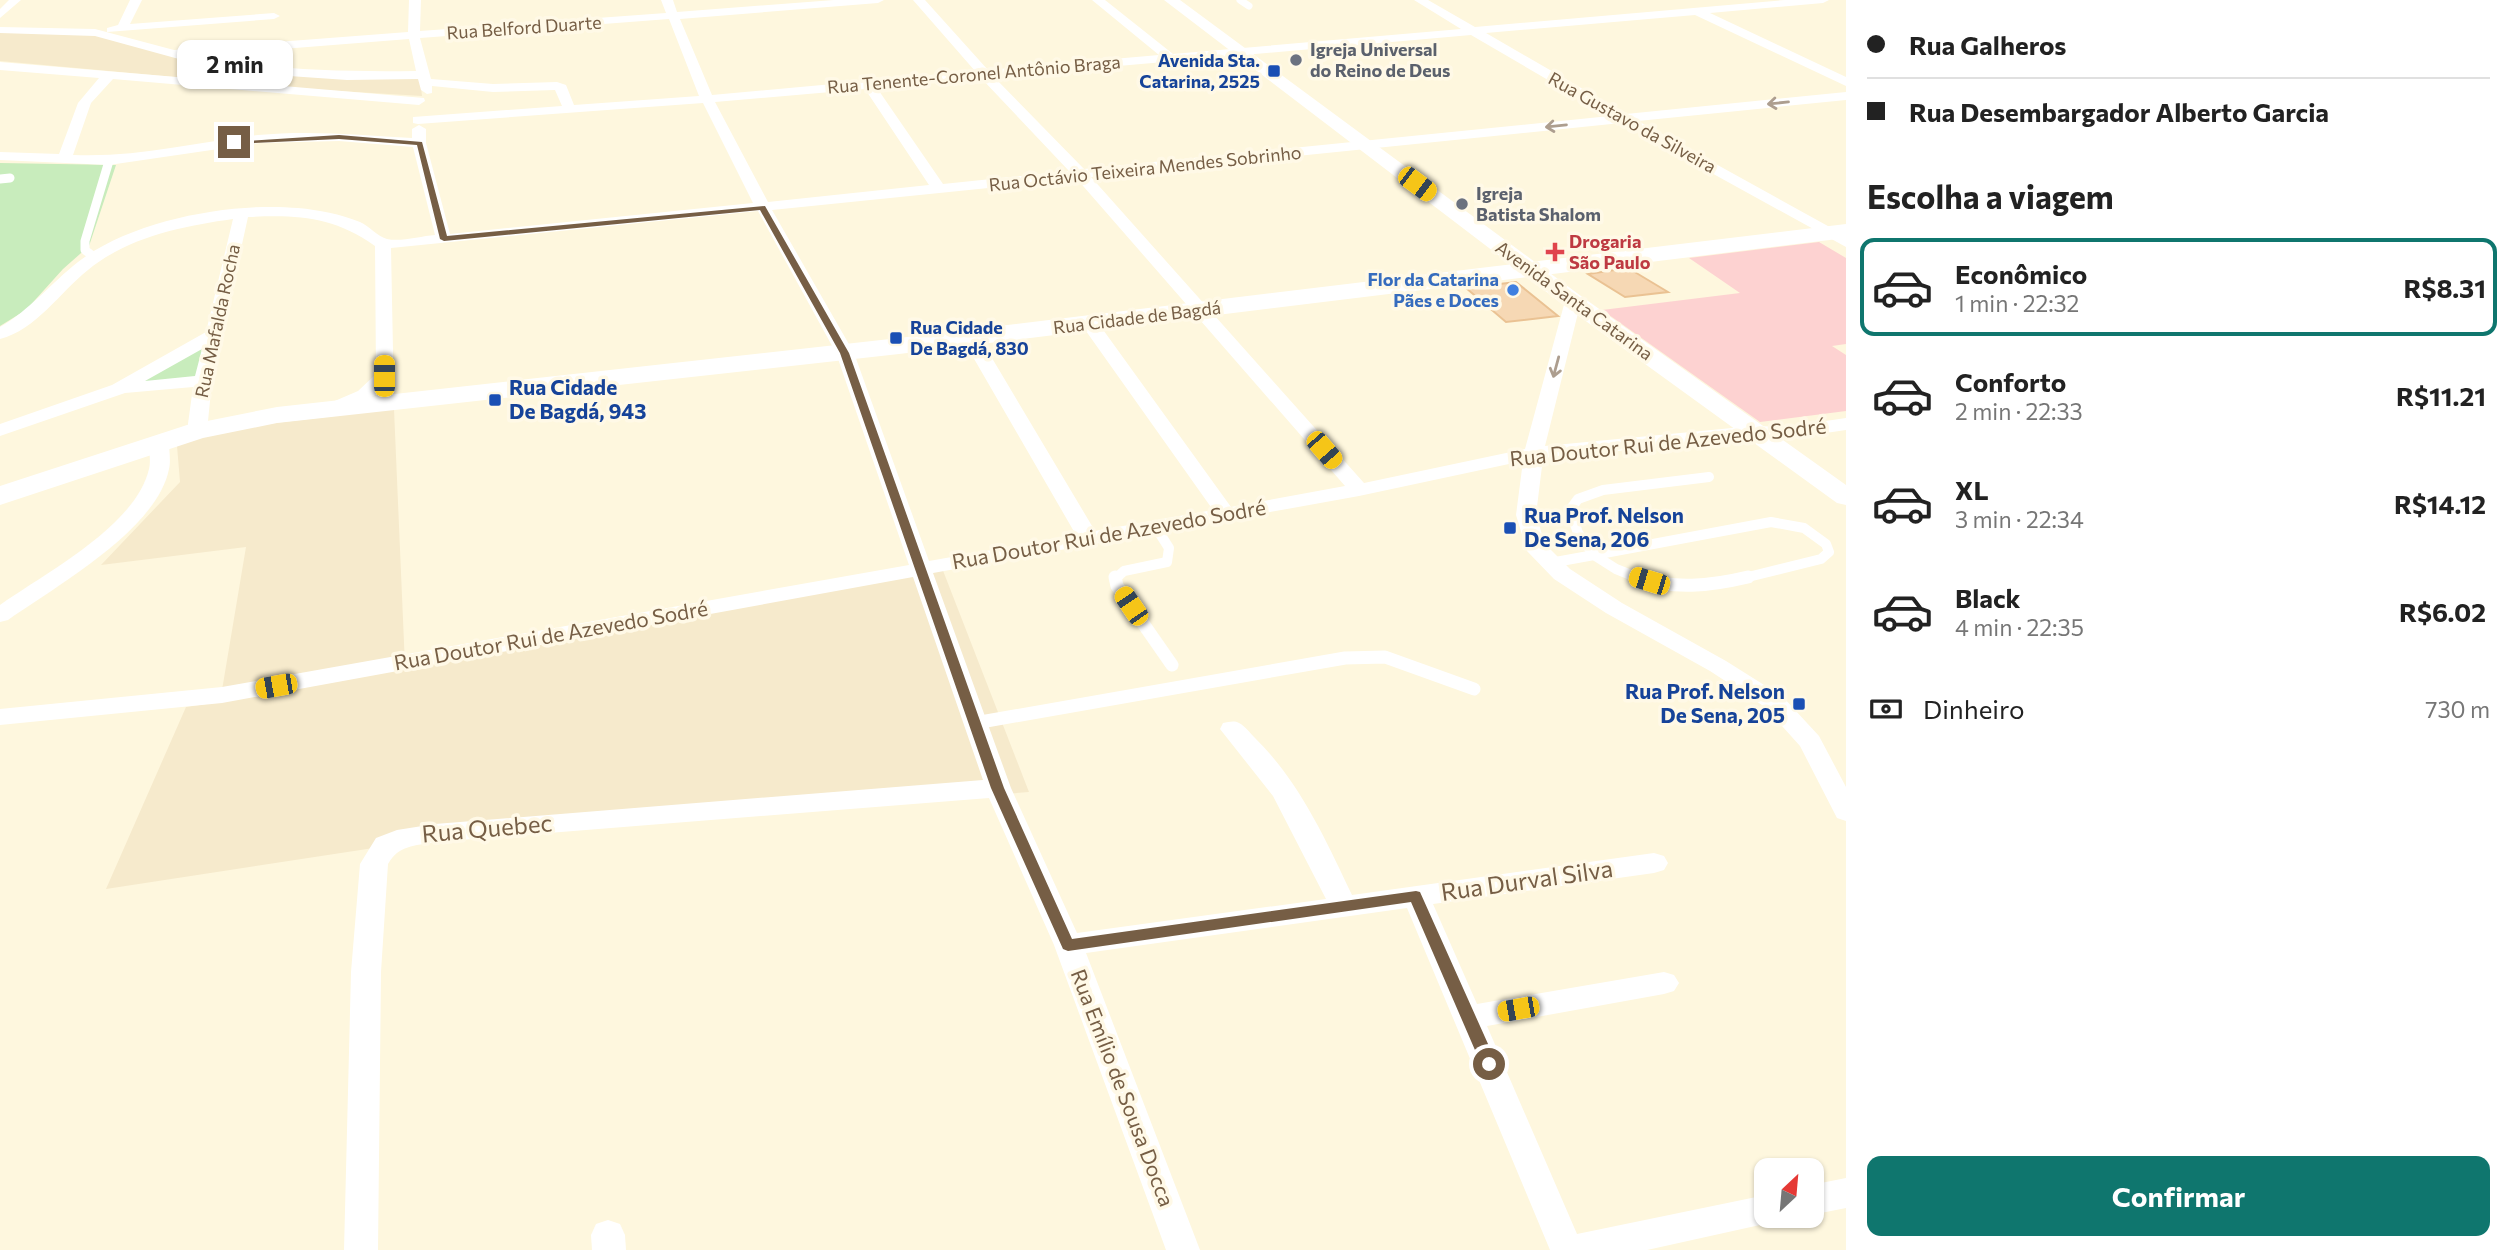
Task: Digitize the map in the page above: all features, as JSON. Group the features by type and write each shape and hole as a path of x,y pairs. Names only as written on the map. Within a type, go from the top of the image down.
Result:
{"main road":[{"name":"Rua Cidade de Bagdá","path":"0,496 197,431 237,422 337,407 385,390 845,353 1841,235"}],"street":[{"path":"0,15 15,0"},
{"path":"122,28 136,0"},
{"path":"0,30 95,33 122,28 273,31 277,0"},
{"path":"383,244 444,239 419,143 419,102 428,94 414,36 415,0"},
{"name":"Rua Belford Duarte","path":"171,54 273,31 414,36 671,8 878,0"},
{"path":"919,0 984,74 1081,175 1359,490"},
{"path":"1098,0 1169,57"},
{"name":"Avenida Santa Catarina","path":"1171,0 1573,301 1846,497"},
{"name":"Rua Gustavo da Silveira","path":"1420,0 1624,119 1841,235"},
{"path":"1671,0 1846,82"},
{"name":"Rua Tenente-Coronel Antônio Braga","path":"418,120 707,99 1823,0"},
{"name":"Rua Emílio de Sousa Docca","path":"671,8 707,99 763,207 845,353 998,788 1068,945 1183,1250"},
{"path":"95,33 171,54 308,74 424,79 493,88 552,85 562,88 569,108"},
{"path":"0,66 419,102"},
{"path":"65,157 81,104 93,89 109,76"},
{"path":"869,85 939,189"},
{"name":"Rua Octávio Teixeira Mendes Sobrinho","path":"444,239 1846,96"},
{"path":"0,156 109,161 260,139 339,137 419,143"},
{"path":"0,334 31,316 94,257 126,240 163,226 242,212 298,213 327,218 374,234 383,244 385,390"},
{"name":"Rua Mafalda Rocha","path":"197,431 203,381 242,212"},
{"path":"1573,301 1534,453 1526,515 1535,546 1550,563 1614,608 1718,666 1774,702 1810,742 1846,812"},
{"path":"1090,324 1226,514"},
{"path":"0,430 118,389 215,334"},
{"path":"971,338 1088,538"},
{"path":"118,389 203,381"},
{"name":"Rua Doutor Rui de Azevedo Sodré","path":"0,718 222,695 1359,490 1534,453 1753,432 1785,433 1846,424"},
{"path":"0,615 98,549 130,517 150,492 159,472 163,455 159,442"},
{"path":"1232,729 1258,753 1303,821 1343,906"},
{"name":"Rua Quebec","path":"362,1250 366,972 374,864 385,845 397,839 435,833 998,788"},
{"name":"Rua Durval Silva","path":"1068,945 1654,863"},
{"path":"1416,896 1567,1250"},
{"path":"1469,1017 1664,983"},
{"path":"1824,1197 1846,1193"},
{"path":"1573,1250 1754,1212"}],"lane":[{"path":"1240,0 1248,6"},
{"path":"94,257 85,250 85,241 109,161"},
{"path":"1550,563 1591,554 1771,522 1804,528 1826,544 1829,552 1821,559 1732,579 1682,586 1662,585 1616,569 1591,554 1576,532 1570,510 1578,499 1603,490 1709,477"},
{"path":"1155,526 1170,547 1171,555 1167,562 1124,571 1115,577 1118,586 1171,665"},
{"path":"975,723 1345,658 1385,657 1474,689"}],"shaded area":[{"path":"0,31 86,33 246,70 420,78 422,96 305,89 0,61"},
{"path":"1819,242 1846,258 1846,344 1832,346 1846,355 1846,411 1760,422 1602,310 1740,293 1689,258"},
{"path":"394,409 405,666 942,568 1029,792 413,842 106,889 186,707 220,702 246,547 101,565 180,482 177,446 215,430"}],"green space":[{"path":"0,163 116,165 89,246 63,269 26,310 0,326"},
{"path":"205,343 200,377 132,386"}],"building":[{"path":"1628,268 1668,292 1625,297 1588,274"},
{"path":"1516,282 1558,316 1506,322 1466,288"}],"place":[{"name":"Igreja Universal do Reino de Deus","path":"1296,60"},
{"name":"Avenida Sta. Catarina, 2525","path":"1274,71"},
{"name":"Igreja Batista Shalom","path":"1462,204"},
{"name":"Drogaria São Paulo","path":"1555,252"},
{"name":"Flor da Catarina Pães e Doces","path":"1513,290"},
{"name":"Rua Cidade De Bagdá, 830","path":"896,338"},
{"name":"Rua Cidade De Bagdá, 943","path":"495,400"},
{"name":"Rua Prof. Nelson De Sena, 206","path":"1510,528"},
{"name":"Rua Prof. Nelson De Sena, 205","path":"1799,704"}],"route":[{"path":"234,142 339,137 419,143 444,239 763,207 845,353 998,788 1068,945 1416,896 1489,1064"}]}
